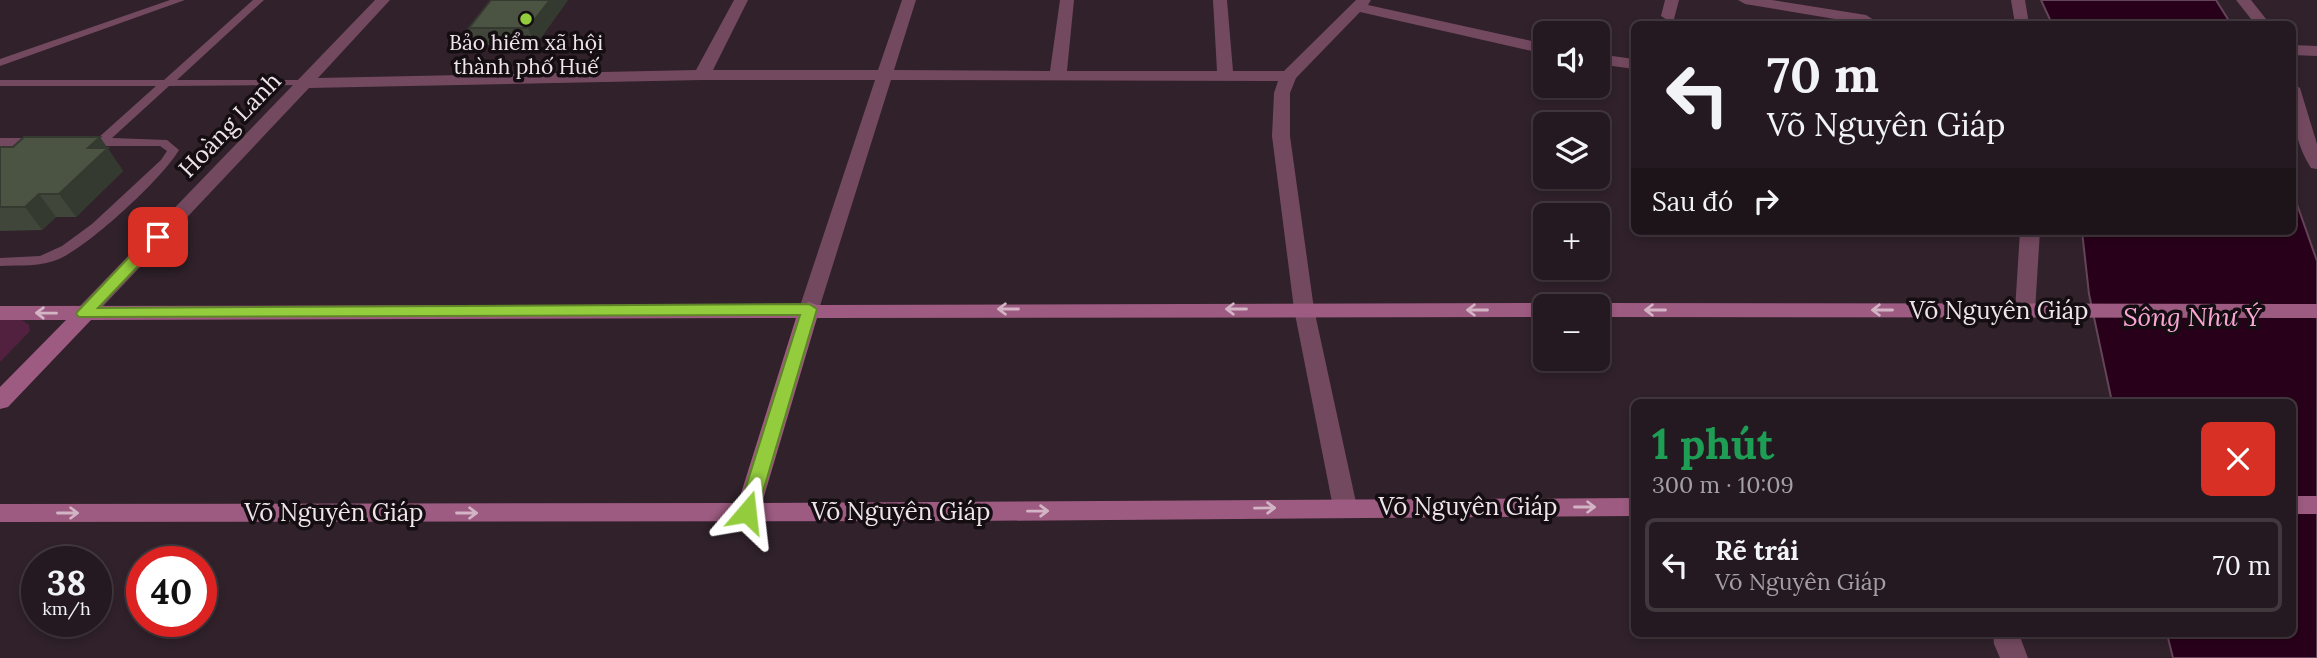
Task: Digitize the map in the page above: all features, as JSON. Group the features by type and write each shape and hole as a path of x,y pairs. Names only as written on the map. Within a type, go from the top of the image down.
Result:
{"street":[{"name":"Hoàng Lanh","path":"84,314 383,0"},
{"path":"702,75 741,0"},
{"path":"747,512 809,309 909,0"},
{"path":"1058,75 1067,0"},
{"path":"1220,0 1225,75"},
{"path":"1745,0 1866,20"},
{"path":"2018,0 2022,21"},
{"path":"2243,0 2260,21"},
{"path":"1345,507 1304,309 1281,136 1282,93 1288,76 1361,3 1533,46"},
{"path":"2296,50 2317,51"},
{"path":"1610,61 1631,64"},
{"path":"304,83 702,75 1288,76"},
{"path":"2296,102 2310,150 2317,164"},
{"path":"2025,311 2029,235"},
{"path":"0,313 809,309 1533,310"},
{"name":"Võ Nguyên Giáp","path":"1610,310 2317,311"},
{"path":"0,401 84,314"},
{"path":"2296,505 2317,505"},
{"name":"Võ Nguyên Giáp","path":"0,513 1631,507"},
{"path":"2006,637 2014,658"}],"lane":[{"path":"0,63 180,0"},
{"path":"101,142 259,0"},
{"path":"0,83 304,83"},
{"path":"0,142 51,142"},
{"path":"0,262 37,261 55,256 77,243 166,162 173,150 163,142 76,142"}],"shaded area":[{"path":"0,320 22,320 29,325 30,331 0,362"}],"water":[{"path":"2041,0 2216,0 2229,21 2051,21"},
{"name":"Sông Như Ý","path":"2296,202 2317,261 2317,658 2173,658 2168,637 2296,637 2296,399 2111,399 2089,294 2082,235 2296,235"}],"building":[{"path":"491,0 550,0 528,28 469,28"},
{"path":"24,137 100,137 88,148 108,148 59,194 39,194 25,207 0,207 0,147 13,147"}],"place":[{"name":"Bảo hiểm xã hội thành phố Huế","path":"526,19"}],"route":[{"path":"158,237 84,314 809,309 747,512"}]}
